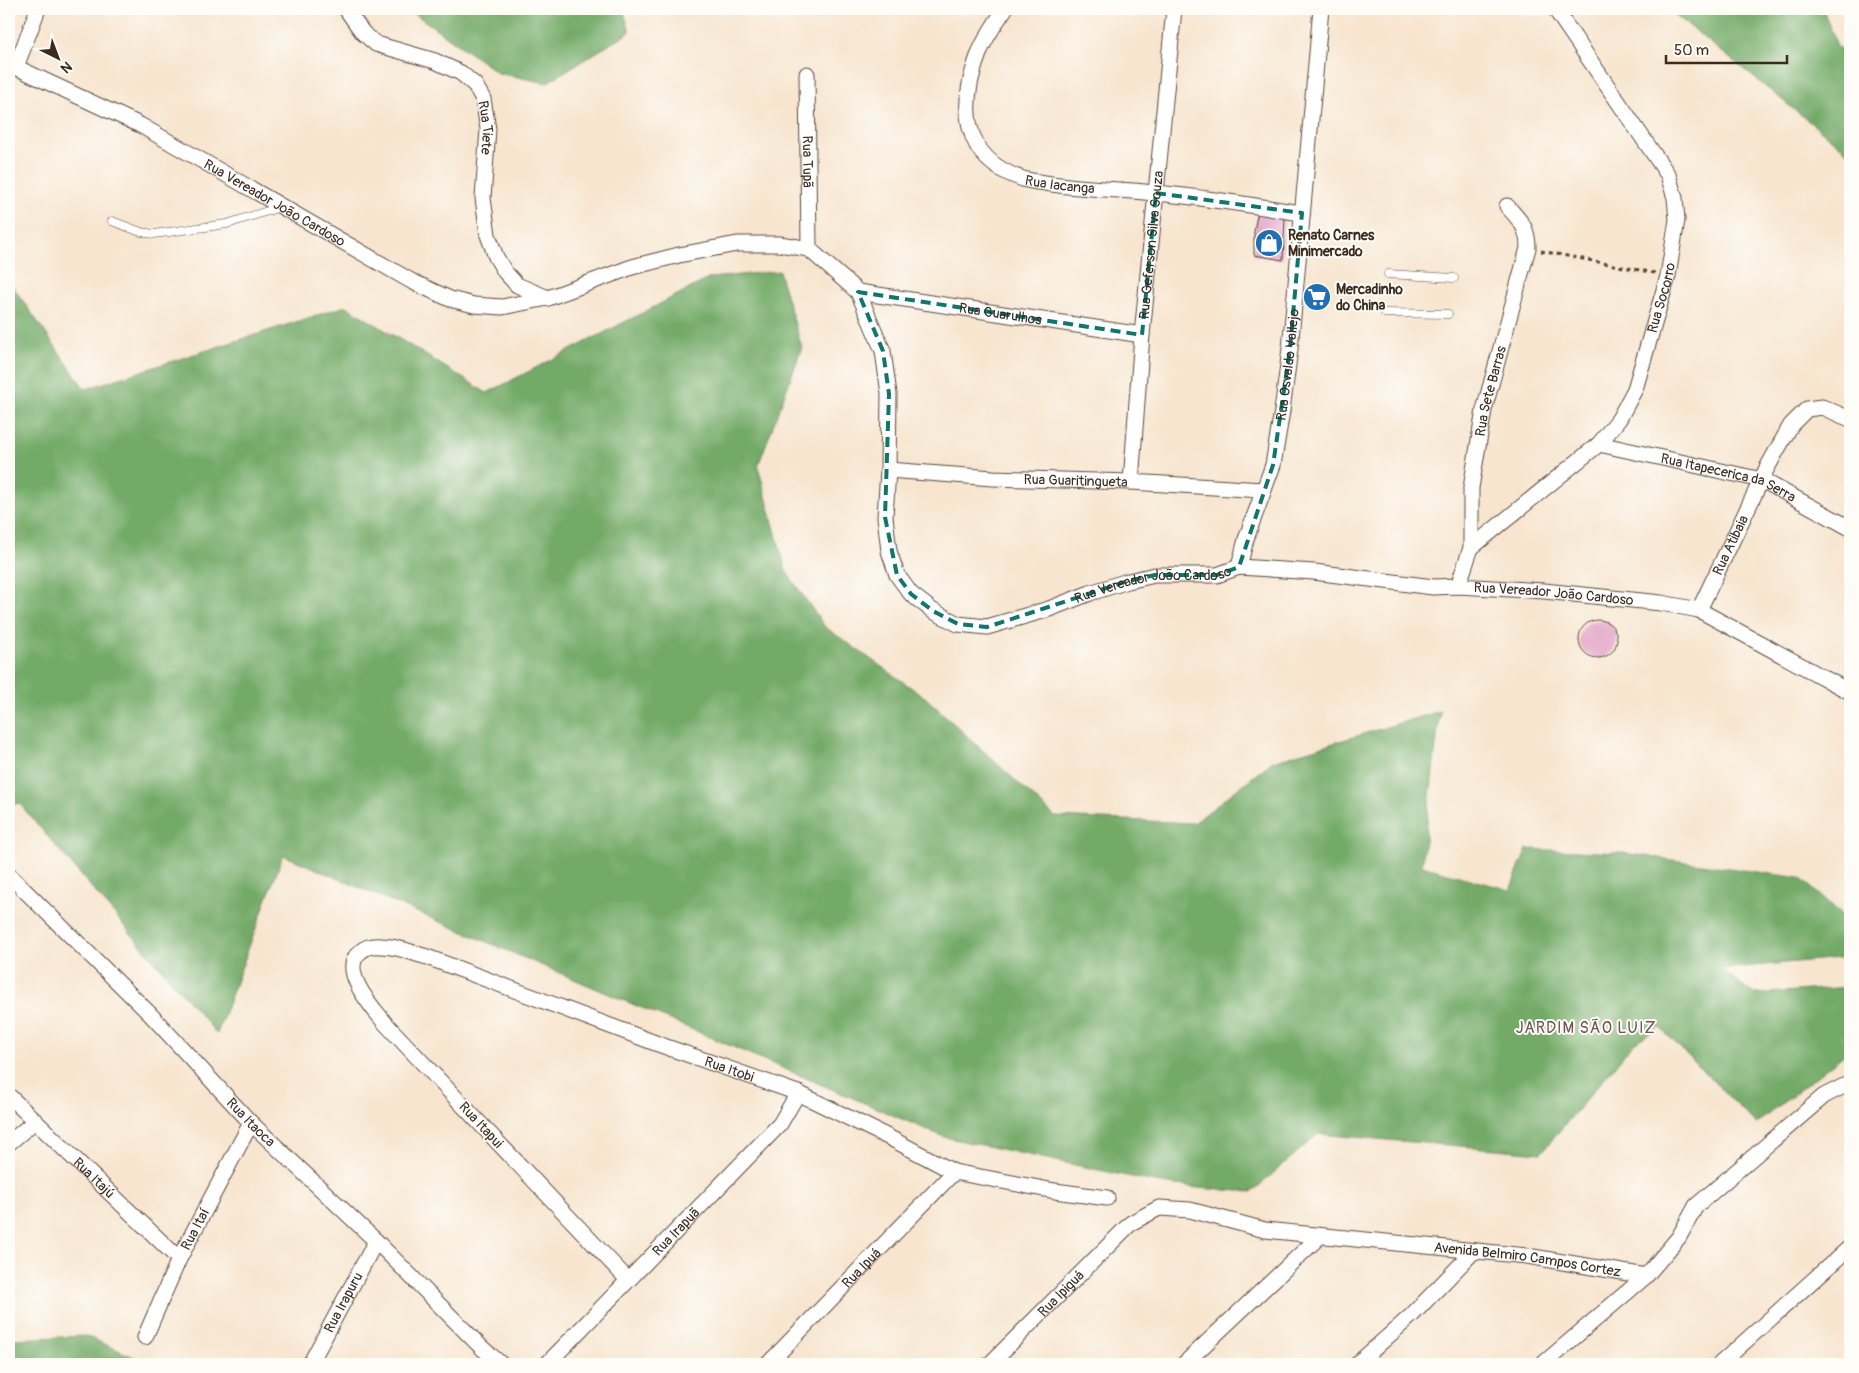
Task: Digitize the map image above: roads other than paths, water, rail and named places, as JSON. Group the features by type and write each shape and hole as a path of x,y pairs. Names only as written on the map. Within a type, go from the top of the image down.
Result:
{"street":[{"path":"12,65 38,9"},
{"name":"Rua Tiete","path":"346,9 363,33 376,44 435,61 461,73 475,85 484,100 488,129 483,198 488,235 496,257 505,272 517,285 548,298"},
{"name":"Rua Iacanga","path":"1005,9 980,51 970,89 967,117 973,139 983,156 1000,168 1023,179 1065,186 1156,193 1302,212"},
{"name":"Rua Geferson Silva Souza","path":"1131,482 1142,335 1174,9"},
{"name":"Rua Osvaldo Vallejo","path":"1240,567 1246,539 1273,465 1286,384 1322,9"},
{"name":"Rua Socorro","path":"1471,548 1599,444 1619,419 1635,389 1668,276 1677,220 1675,198 1668,175 1555,9"},
{"name":"Rua Vereador João Cardoso","path":"12,65 140,125 411,281 450,299 474,305 502,308 548,298 632,266 737,244 780,244 809,249"},
{"name":"Rua Tupã","path":"807,74 809,249"},
{"name":"Rua Sete Barras","path":"1458,586 1471,548 1471,488 1484,410 1528,248 1528,235 1523,224 1507,206"},
{"path":"809,249 858,292"},
{"name":"Rua Vereador João Cardoso","path":"858,292 883,351 889,394 885,517 889,551 897,575 911,594 932,611 958,624 987,627 1049,609 1090,592 1155,575 1218,575 1240,567 1314,572 1433,587 1458,586 1553,592 1661,603 1699,610 1850,690"},
{"name":"Rua Guarulhos","path":"858,292 1142,335"},
{"name":"Rua Atibaia","path":"1699,610 1791,425 1807,409 1822,407 1850,419"},
{"name":"Rua Itapecerica da Serra","path":"1599,444 1762,480 1850,528"},
{"name":"Rua Guaritingueta","path":"888,470 993,478 1131,482 1263,490"},
{"name":"Rua Itaoca","path":"9,875 150,1014 250,1123 376,1241 500,1364"},
{"name":"Rua Itobi","path":"354,961 355,956 360,951 371,946 394,947 411,952 658,1044 798,1093 954,1172 1055,1191 1107,1198"},
{"name":"Rua Itapui","path":"354,961 354,974 358,986 385,1022 628,1280"},
{"path":"1543,1364 1646,1276 1678,1237 1696,1206 1824,1096 1850,1083"},
{"name":"Rua Irapuã","path":"547,1364 780,1124 798,1093"},
{"name":"Rua Itajú","path":"9,1096 180,1260"},
{"path":"9,1143 35,1121"},
{"name":"Rua Itaí","path":"145,1337 180,1260 250,1123"},
{"name":"Rua Ipuá","path":"768,1364 954,1172"},
{"name":"Avenida Belmiro Campos Cortez","path":"1131,1223 1159,1208 1190,1210 1265,1230 1527,1256 1646,1276"},
{"name":"Rua Ipiguá","path":"990,1364 1131,1223"},
{"path":"1184,1364 1320,1236"},
{"name":"Rua Irapuru","path":"310,1364 376,1241"},
{"path":"1720,1364 1850,1248"},
{"path":"1357,1364 1412,1315 1472,1252"}],"lane":[{"path":"112,221 141,232 154,234 227,224 282,206"},
{"path":"1388,274 1454,278"},
{"path":"1385,313 1448,314"}],"place":[{"name":"Renato Carnes Minimercado","path":"1269,243"},
{"name":"Mercadinho do China","path":"1317,297"}],"district":[{"name":"JARDIM SÃO LUIZ","path":"1586,1028"}]}
